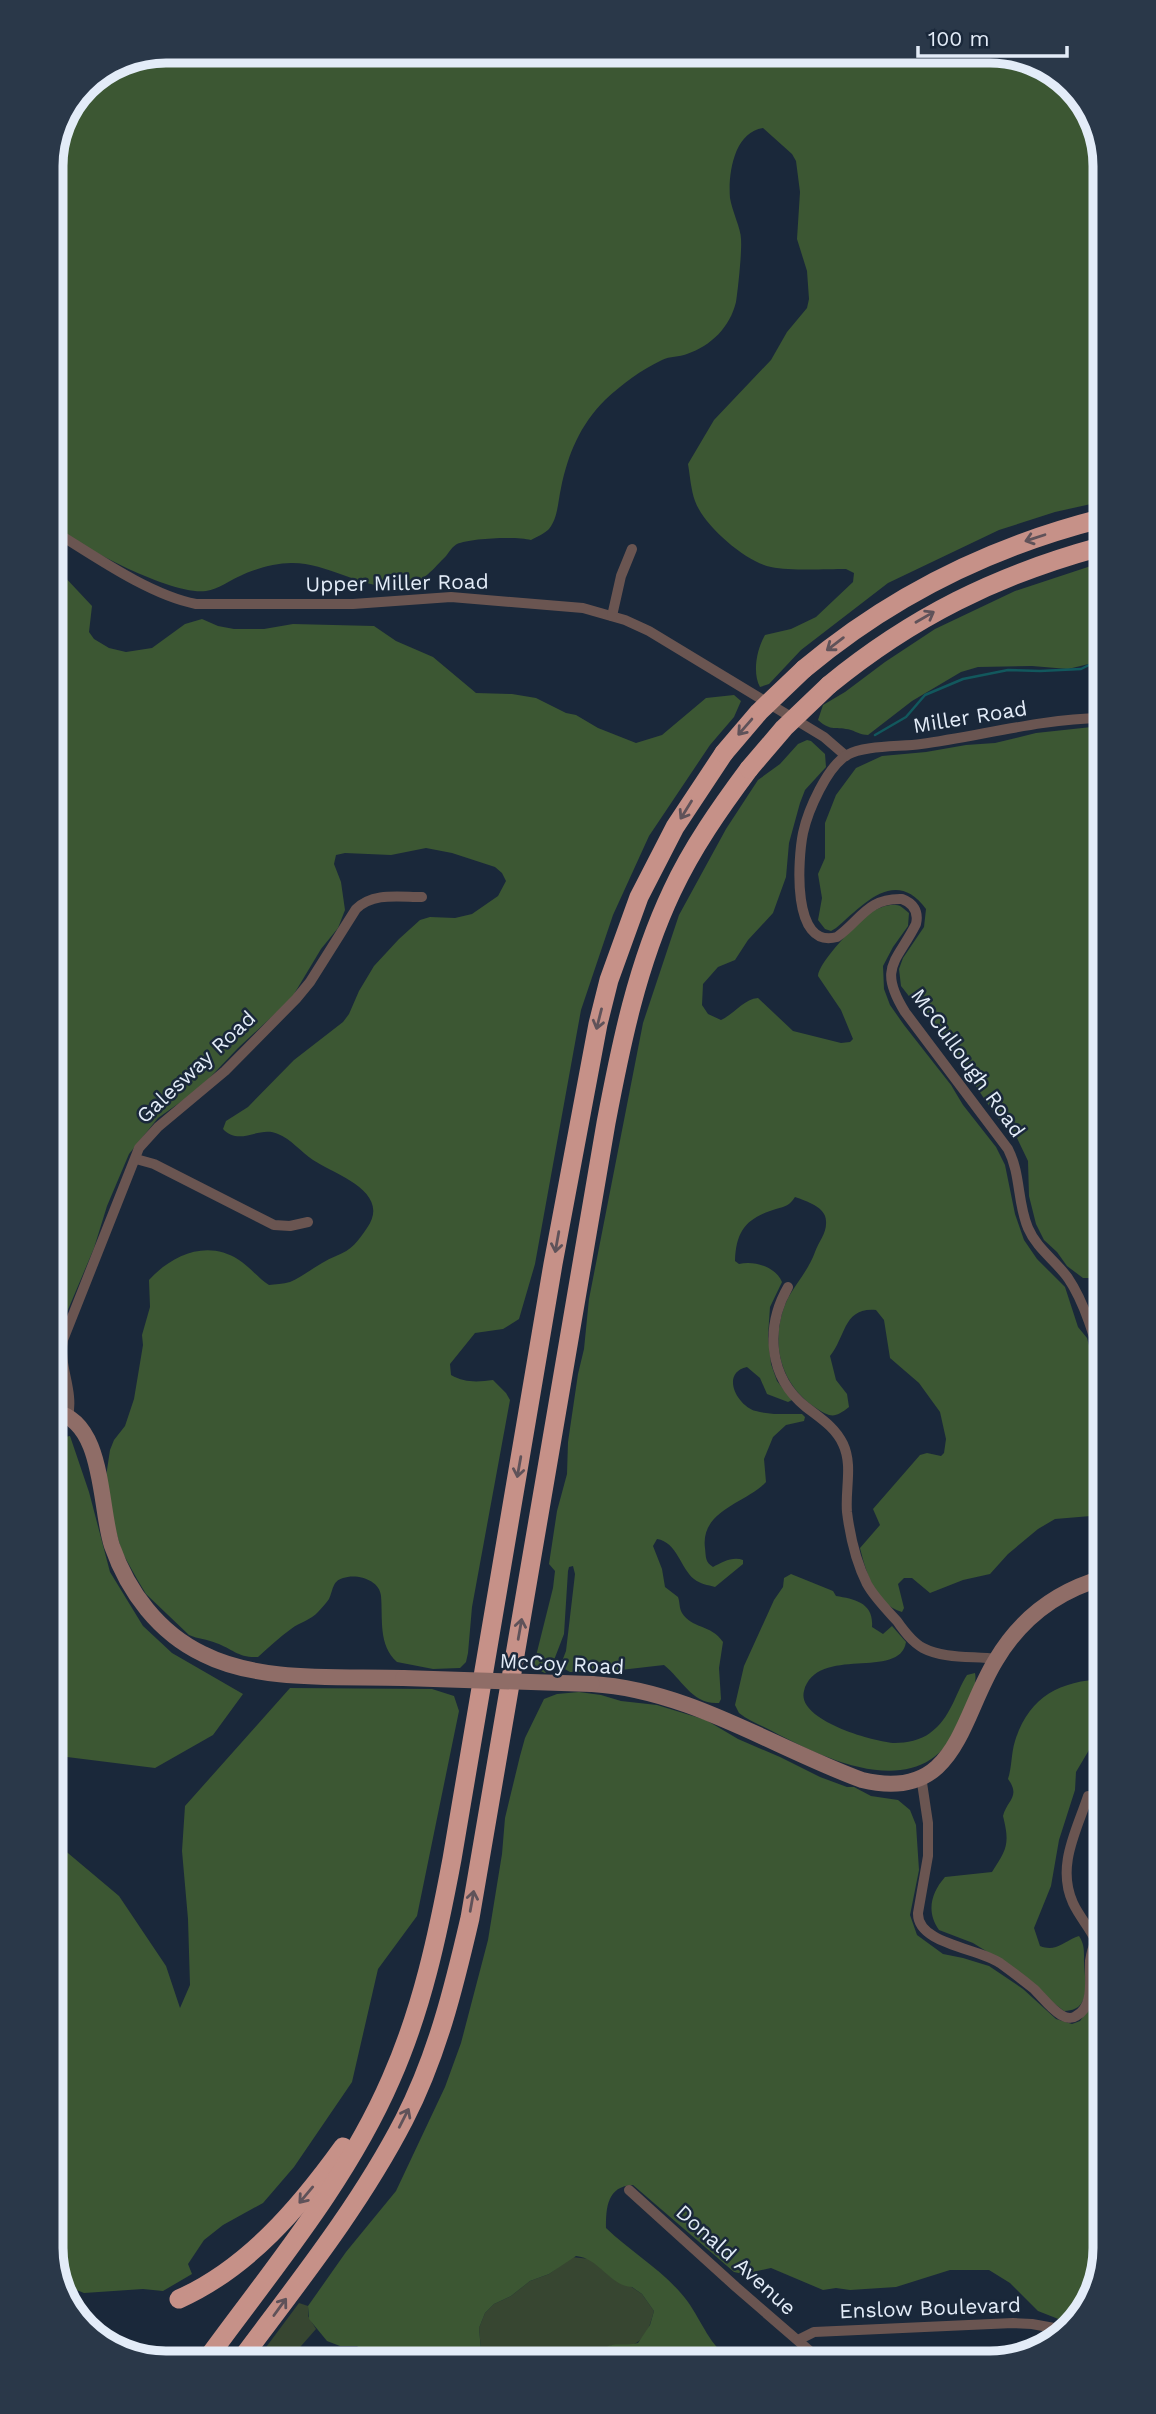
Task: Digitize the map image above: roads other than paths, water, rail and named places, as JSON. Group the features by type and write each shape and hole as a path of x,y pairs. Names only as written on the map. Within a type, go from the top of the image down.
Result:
{"highway":[{"path":"213,2351 344,2168 390,2081 415,2017 443,1906 586,1077 600,1013 622,938 645,884 675,827 724,753 759,712 804,669 887,608 950,572 1016,544 1093,521"},
{"path":"247,2351 319,2254 380,2164 414,2098 442,2026 457,1975 470,1917 606,1123 640,973 672,891 719,810 748,769 783,728 829,685 888,640 944,606 1011,575 1093,549"},
{"path":"179,2299 230,2269 279,2225 331,2163 390,2081"}],"street":[{"name":"Upper Miller Road","path":"63,536 140,582 177,600 196,604 353,604 451,597 567,606 612,616 662,638 824,737 846,756"},
{"path":"612,616 621,576 632,549"},
{"name":"Miller Road","path":"846,756 863,750 1093,719"},
{"name":"McCullough Road","path":"846,756 827,779 812,806 803,831 799,885 807,922 818,936 831,939 843,933 862,913 880,902 902,900 915,908 916,924 892,964 893,990 905,1012 1008,1149 1016,1170 1028,1228 1040,1248 1074,1288 1093,1340"},
{"name":"Galesway Road","path":"63,1340 139,1148 146,1138 208,1087 296,999 364,901 379,897 422,897"},
{"path":"136,1158 154,1164 274,1225 290,1226 308,1222"},
{"path":"788,1287 780,1301 774,1323 773,1347 778,1369 785,1385 794,1396 832,1427 848,1455 847,1510 852,1541 867,1585 910,1638 922,1647 949,1656 996,1659"},
{"name":"Galesway Road","path":"63,1370 71,1406 63,1413"},
{"name":"McCoy Road","path":"63,1415 77,1423 89,1441 106,1522 121,1568 145,1608 173,1635 204,1655 244,1668 287,1674 602,1685 643,1691 686,1704 862,1780 886,1783 921,1776 937,1766 956,1746 996,1659 1027,1620 1045,1604 1065,1592 1093,1582"},
{"path":"921,1776 929,1823 926,1872 918,1913 921,1928 936,1938 993,1959 1031,1987 1062,2016 1069,2018 1076,2017 1086,2005 1090,1994 1093,1949"},
{"path":"1088,1796 1069,1848 1067,1874 1073,1903 1093,1936"},
{"name":"Donald Avenue","path":"629,2190 745,2296 810,2351"},
{"name":"Enslow Boulevard","path":"798,2340 814,2332 1013,2323 1054,2328"}],"waterway":[{"path":"875,735 906,717 925,695 963,679 1008,670 1081,669 1093,663"}]}
